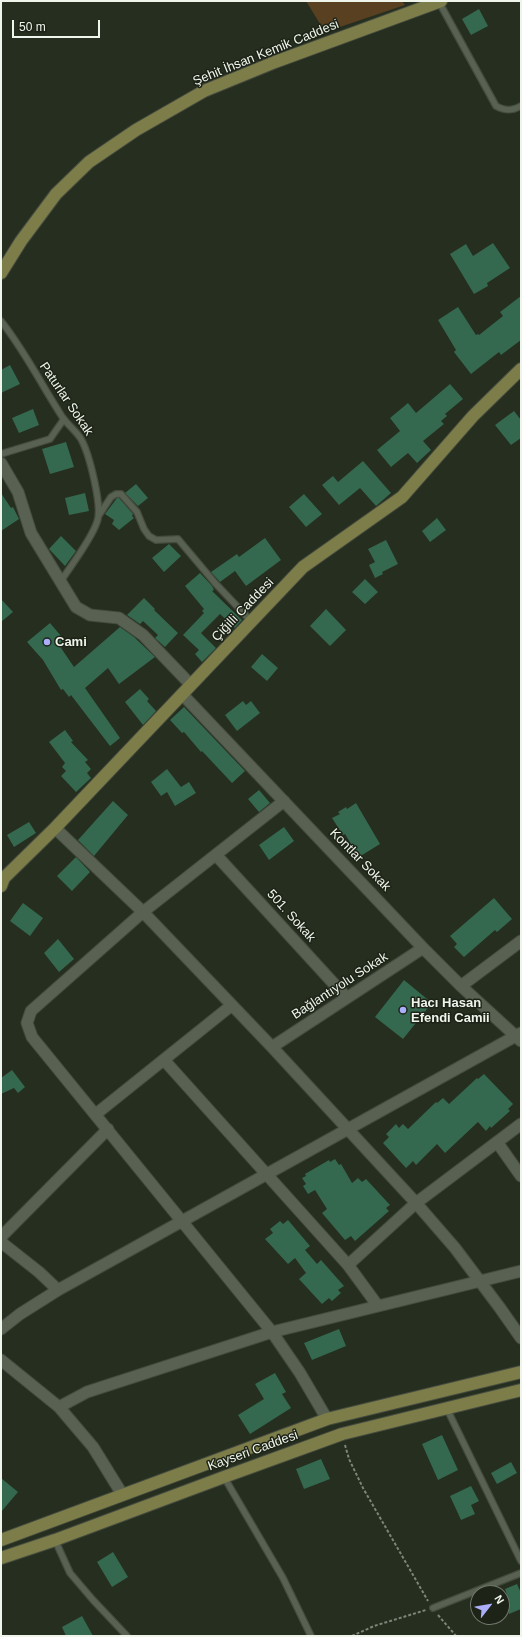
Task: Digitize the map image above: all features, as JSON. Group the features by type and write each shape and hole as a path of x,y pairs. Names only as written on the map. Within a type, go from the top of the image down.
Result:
{"main road":[{"name":"Şehit İhsan Kemik Caddesi","path":"1,273 21,242 56,194 89,162 136,130 204,91 275,62 440,1"},
{"name":"Çiğilli Caddesi","path":"2,880 54,828 303,567 402,497 474,416 521,369"},
{"name":"Kayseri Caddesi","path":"1,1540 122,1494 328,1420 521,1372"},
{"name":"Kayseri Caddesi","path":"1,1558 55,1540 342,1434 521,1390"}],"street":[{"name":"Kontlar Sokak","path":"1,463 18,492 32,533 76,607 90,616 120,618 143,635 186,690 284,801 423,948 461,986 519,1037"},
{"path":"284,801 143,912 31,1011 28,1019 28,1028 32,1036 183,1220 272,1332 300,1372 328,1420"},
{"path":"54,828 143,912 232,1005 416,1203 455,1248 521,1338"},
{"name":"501. Sokak","path":"216,854 346,997"},
{"path":"461,986 521,941"},
{"name":"Bağlantıyolu Sokak","path":"272,1048 346,997 423,948"},
{"path":"96,1114 232,1005"},
{"path":"1,1329 20,1314 58,1290 183,1220 519,1037"},
{"path":"164,1060 268,1174 348,1265 378,1306"},
{"path":"348,1265 416,1203 521,1124"},
{"path":"1,1237 108,1129"},
{"path":"497,1142 521,1176"},
{"path":"1,1242 39,1272 58,1290"},
{"path":"59,1407 87,1392 272,1332 521,1271"},
{"path":"1,1360 59,1407 92,1447 122,1494"}],"lane":[{"path":"440,1 496,106 510,110 521,106"},
{"name":"Paturlar Sokak","path":"1,321 64,419 81,439 90,463 99,514"},
{"path":"1,454 50,439 64,419"},
{"path":"61,581 91,535 98,521 99,514 111,497 116,494 121,494 137,512 144,529 149,536 156,540 178,539 183,542 203,568 251,621"},
{"path":"447,1409 521,1561"},
{"path":"224,1477 283,1578 311,1636"},
{"path":"55,1540 70,1573 127,1636"},
{"path":"433,1608 521,1573"}],"path":[{"path":"342,1434 354,1470 433,1608 447,1627 456,1636"},
{"path":"352,1636 380,1624 433,1608"}],"shaded area":[{"path":"306,1 402,1 405,5 325,32"}],"building":[{"path":"479,9 488,26 471,35 462,19"},
{"path":"493,243 510,268 487,283 488,286 474,294 450,254 466,244 473,256"},
{"path":"521,296 521,340 501,355 499,352 471,374 454,352 456,350 438,320 458,307 476,335 479,335 503,316 500,312"},
{"path":"10,365 20,384 1,393 1,370"},
{"path":"450,384 463,399 445,414 447,416 441,421 444,424 423,441 431,450 417,463 408,453 391,467 377,450 400,431 390,418 408,403 416,413"},
{"path":"33,409 39,425 19,433 12,418"},
{"path":"514,411 521,420 521,438 511,445 495,425"},
{"path":"66,442 74,467 50,474 42,449"},
{"path":"363,461 391,493 376,506 360,488 339,505 322,485 333,476 338,482"},
{"path":"136,484 148,498 138,506 125,493"},
{"path":"1,493 11,508 13,507 19,519 1,531"},
{"path":"85,493 89,511 69,515 65,498"},
{"path":"304,494 322,514 306,527 289,507"},
{"path":"117,498 119,498 133,514 132,516 134,518 119,530 112,524 114,520 105,514"},
{"path":"437,518 446,530 430,542 422,531"},
{"path":"61,536 76,551 65,566 49,549"},
{"path":"265,538 281,560 246,586 235,571 220,582 211,572 237,554 239,557"},
{"path":"386,540 398,564 382,572 383,574 375,578 369,565 375,562 368,549"},
{"path":"169,544 181,556 164,572 152,558"},
{"path":"200,573 212,586 214,590 212,591 242,620 235,628 220,614 201,633 216,648 202,662 195,654 199,650 183,635 204,613 202,611 204,609 185,586"},
{"path":"365,579 378,592 365,604 352,592"},
{"path":"144,598 178,633 165,647 155,638 158,635 143,621 140,624 127,615"},
{"path":"1,599 13,612 1,622"},
{"path":"326,609 346,630 330,646 310,626"},
{"path":"50,623 67,643 61,648 74,667 120,627 134,637 155,657 119,684 108,668 85,688 120,738 110,746 71,695 69,697 63,689 61,690 43,660 27,642"},
{"path":"262,654 278,668 267,681 251,667"},
{"path":"140,689 149,699 147,701 156,711 143,725 125,702"},
{"path":"243,701 246,705 251,701 260,713 237,731 225,715"},
{"path":"184,707 245,771 232,783 202,751 201,752 184,732 182,733 170,720"},
{"path":"65,730 73,741 71,742 88,760 85,762 91,769 87,773 91,778 76,792 61,776 66,771 62,767 65,763 49,742"},
{"path":"167,769 181,787 189,782 196,793 175,806 167,792 161,796 151,782"},
{"path":"259,790 270,803 259,812 248,799"},
{"path":"113,801 128,815 94,856 78,840"},
{"path":"356,803 380,844 359,857 345,834 343,835 332,818 340,814 338,812 346,807 347,809"},
{"path":"29,822 36,833 14,847 7,835"},
{"path":"284,827 294,841 269,860 259,845"},
{"path":"76,857 90,872 72,891 57,876"},
{"path":"494,898 512,919 497,932 495,930 464,957 454,947 457,944 450,936"},
{"path":"23,903 43,918 30,936 10,921"},
{"path":"58,939 74,959 59,972 44,953"},
{"name":"Hacı Hasan Efendi Camii","path":"404,980 432,1003 403,1039 375,1017"},
{"path":"12,1070 25,1087 18,1093 14,1088 1,1094 1,1078"},
{"path":"484,1074 513,1104 508,1109 510,1111 491,1128 490,1126 486,1131 478,1122 445,1153 437,1144 416,1165 413,1161 406,1168 383,1143 389,1137 386,1134 396,1124 399,1128 403,1124 408,1129 436,1102 437,1103 443,1098 449,1104 477,1078 478,1079"},
{"path":"335,1159 339,1165 341,1164 352,1183 358,1178 362,1182 366,1179 390,1205 386,1208 389,1211 355,1241 351,1236 345,1240 322,1213 327,1209 315,1190 308,1194 303,1186 306,1184 302,1178 306,1176 305,1174 329,1160 330,1162"},
{"path":"288,1220 310,1246 305,1250 317,1264 321,1260 344,1286 338,1290 341,1293 332,1301 329,1298 322,1304 299,1279 306,1273 295,1258 288,1264 265,1239 273,1233 270,1229 280,1221 283,1224"},
{"path":"339,1329 346,1346 312,1360 304,1343"},
{"path":"275,1373 286,1392 282,1394 291,1408 250,1434 238,1415 264,1399 255,1384"},
{"path":"442,1435 458,1470 438,1480 422,1444"},
{"path":"321,1459 330,1479 304,1489 296,1469"},
{"path":"511,1462 517,1473 497,1484 491,1473"},
{"path":"1,1478 18,1492 1,1512"},
{"path":"471,1486 479,1501 471,1505 475,1514 461,1520 450,1496"},
{"path":"113,1552 128,1577 112,1587 97,1562"},
{"path":"517,1584 521,1593 521,1609 510,1614 510,1587"},
{"path":"82,1616 93,1636 66,1636 62,1627"}],"place":[{"name":"Cami","path":"47,642"},
{"name":"Hacı Hasan Efendi Camii","path":"403,1010"}]}
